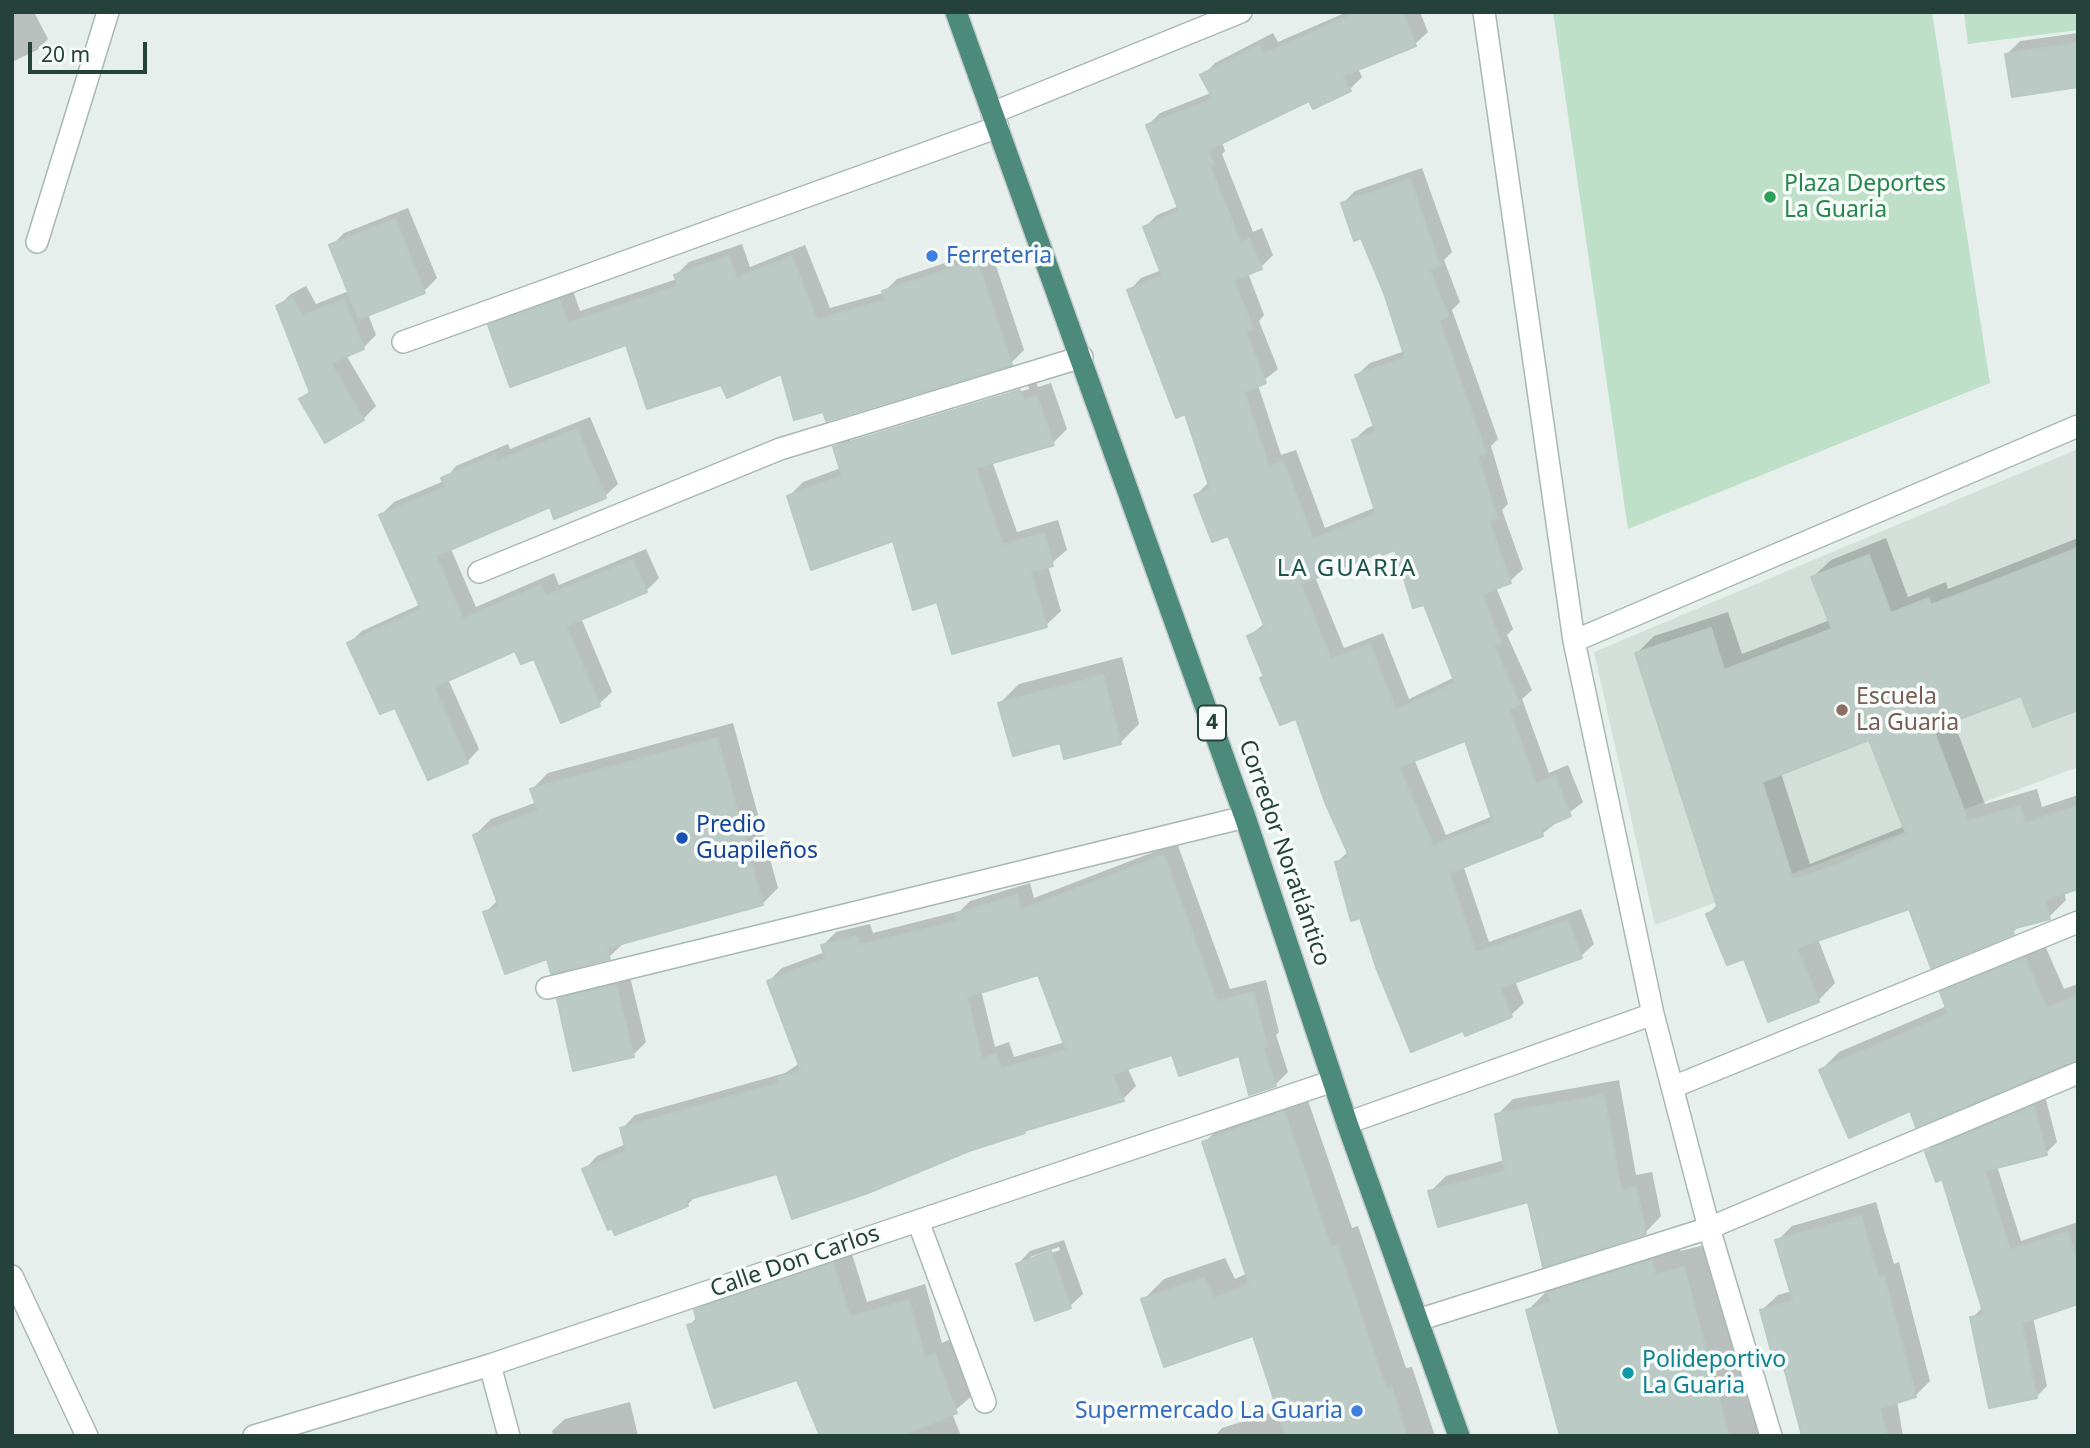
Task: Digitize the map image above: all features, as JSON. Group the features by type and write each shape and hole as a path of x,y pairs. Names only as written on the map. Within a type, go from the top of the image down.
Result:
{"highway":[{"name":"Corredor Noratlántico","path":"956,12 1245,817 1347,1123 1459,1436"}],"street":[{"path":"37,242 108,12"},
{"path":"403,342 995,120 1241,12"},
{"path":"1484,12 1574,641 1653,1014 1709,1228 1771,1436"},
{"path":"479,572 780,449 1082,357"},
{"path":"1574,641 2078,426"},
{"path":"547,988 1245,817"},
{"path":"1673,1087 2078,922"},
{"path":"1347,1123 1653,1014"},
{"path":"1418,1320 1709,1228 2078,1073"},
{"name":"Calle Don Carlos","path":"254,1436 490,1365 1333,1081"},
{"path":"918,1221 985,1402"},
{"path":"12,1276 87,1436"},
{"path":"490,1365 509,1436"}],"shaded area":[{"name":"Escuela La Guaria","path":"2078,449 2078,767 1655,925 1594,652"}],"green space":[{"name":"Plaza Deportes La Guaria","path":"1553,12 1932,12 1990,383 1628,529"},
{"path":"1964,12 2078,12 2078,30 1968,44"}],"building":[{"path":"1357,12 1403,12 1416,46 1343,76 1351,91 1313,109 1309,101 1208,150 1214,165 1210,166 1241,243 1249,239 1262,269 1234,280 1253,329 1246,332 1266,383 1244,392 1269,466 1283,461 1313,539 1376,514 1352,440 1376,432 1355,375 1405,358 1384,293 1361,238 1354,241 1341,203 1410,179 1440,266 1430,270 1448,316 1439,320 1486,453 1478,456 1497,518 1489,521 1511,583 1482,594 1501,643 1494,646 1520,704 1509,709 1536,784 1555,776 1571,816 1541,829 1543,836 1449,873 1476,953 1568,920 1582,958 1500,988 1512,1017 1465,1036 1463,1031 1411,1052 1376,967 1360,918 1351,921 1335,862 1350,858 1325,802 1296,719 1280,725 1260,678 1264,677 1247,636 1265,628 1228,536 1212,542 1194,495 1210,489 1185,414 1176,418 1127,290 1162,276 1143,227 1179,211 1146,125 1213,99 1200,75 1260,45 1265,54","holes":["1395,550 1413,608 1424,605 1455,683 1396,710 1370,644 1331,659 1301,584 1381,552 1382,555","1465,741 1493,822 1433,846 1399,767"]},
{"path":"2078,43 2078,87 2012,97 2005,54"},
{"path":"395,219 425,293 359,319 329,245"},
{"path":"729,256 737,278 792,256 817,320 885,300 882,291 977,260 1012,365 826,421 823,412 794,420 781,374 727,398 721,385 647,409 626,345 510,387 488,325 559,300 568,323 678,286 674,275"},
{"path":"292,298 303,316 344,299 364,349 331,363 364,420 325,443 299,399 310,393 276,306"},
{"path":"1020,390 1024,400 1037,396 1054,445 976,468 1003,545 1044,533 1053,566 1031,572 1047,627 952,654 937,602 913,610 893,541 811,570 787,496 842,476 833,447"},
{"path":"577,429 606,498 554,519 550,507 436,556 463,619 541,585 546,596 633,560 647,592 566,626 600,706 561,723 534,659 521,664 515,651 434,687 468,763 428,780 395,708 380,714 347,643 421,609 379,515 445,487 441,478 495,455 497,461"},
{"path":"2078,548 2078,710 2033,727 2021,696 1933,729 1968,821 2020,806 2025,823 2078,806 2078,889 2045,900 2050,919 2012,929 2014,934 1931,968 1909,909 1797,948 1819,1002 1768,1022 1744,959 1727,965 1706,914 1718,909 1635,653 1711,628 1724,670 1832,629 1811,577 1869,555 1891,613 1929,598 1931,605","holes":["1869,740 1906,834 1840,864 1793,880 1762,782"]},
{"path":"1103,675 1121,744 1064,759 1060,743 1013,756 998,703"},
{"path":"717,738 763,905 607,948 610,959 551,974 547,959 505,974 483,912 499,907 473,835 538,811 530,789"},
{"path":"1164,855 1217,1001 1253,992 1267,1046 1263,1048 1276,1086 1249,1095 1239,1056 1179,1076 1172,1055 1112,1074 1124,1101 1024,1131 1025,1133 969,1151 868,1193 792,1219 777,1174 686,1200 688,1206 615,1235 612,1228 608,1230 582,1169 626,1151 620,1128 780,1083 778,1078 801,1071 767,981 825,959 821,945 857,936 860,945 957,921 955,914 1017,895 1021,910","holes":["1038,975 1066,1050 1001,1069 996,1054 982,1059 967,997"]},
{"path":"2025,958 2047,1008 2078,995 2078,1060 1916,1127 1910,1111 1849,1138 1819,1070 1948,1014 1940,992"},
{"path":"616,985 634,1057 573,1071 557,999"},
{"path":"1604,1095 1621,1190 1636,1187 1646,1234 1543,1267 1528,1202 1438,1227 1428,1191 1505,1171 1495,1114"},
{"path":"2034,1106 2047,1155 1985,1171 2010,1250 2068,1232 2078,1265 2078,1304 2022,1323 2037,1398 1989,1408 1970,1317 1984,1315 1942,1179 1936,1182 1925,1152"},
{"path":"1284,1111 1331,1247 1337,1245 1386,1388 1391,1386 1407,1436 1286,1436 1253,1336 1164,1367 1141,1299 1204,1278 1214,1298 1249,1284 1202,1142"},
{"path":"1861,1216 1879,1278 1884,1276 1916,1397 1880,1408 1887,1436 1802,1436 1782,1360 1774,1362 1760,1310 1793,1301 1775,1240"},
{"path":"1051,1251 1071,1308 1035,1321 1016,1264"},
{"name":"Polideportivo La Guaria","path":"1652,1260 1655,1275 1684,1267 1729,1436 1560,1436 1526,1310 1551,1303 1548,1293"},
{"path":"833,1263 850,1317 909,1300 925,1358 935,1354 957,1413 900,1436 820,1436 797,1380 714,1408 687,1325 697,1322 694,1310"}],"place":[{"name":"Plaza Deportes La Guaria","path":"1770,197"},
{"name":"Ferreteria","path":"932,256"},
{"name":"Escuela La Guaria","path":"1842,710"},
{"name":"Predio Guapileños","path":"682,838"},
{"name":"Polideportivo La Guaria","path":"1628,1373"},
{"name":"Supermercado La Guaria","path":"1357,1411"}],"district":[{"name":"LA GUARIA","path":"1347,569"}]}
